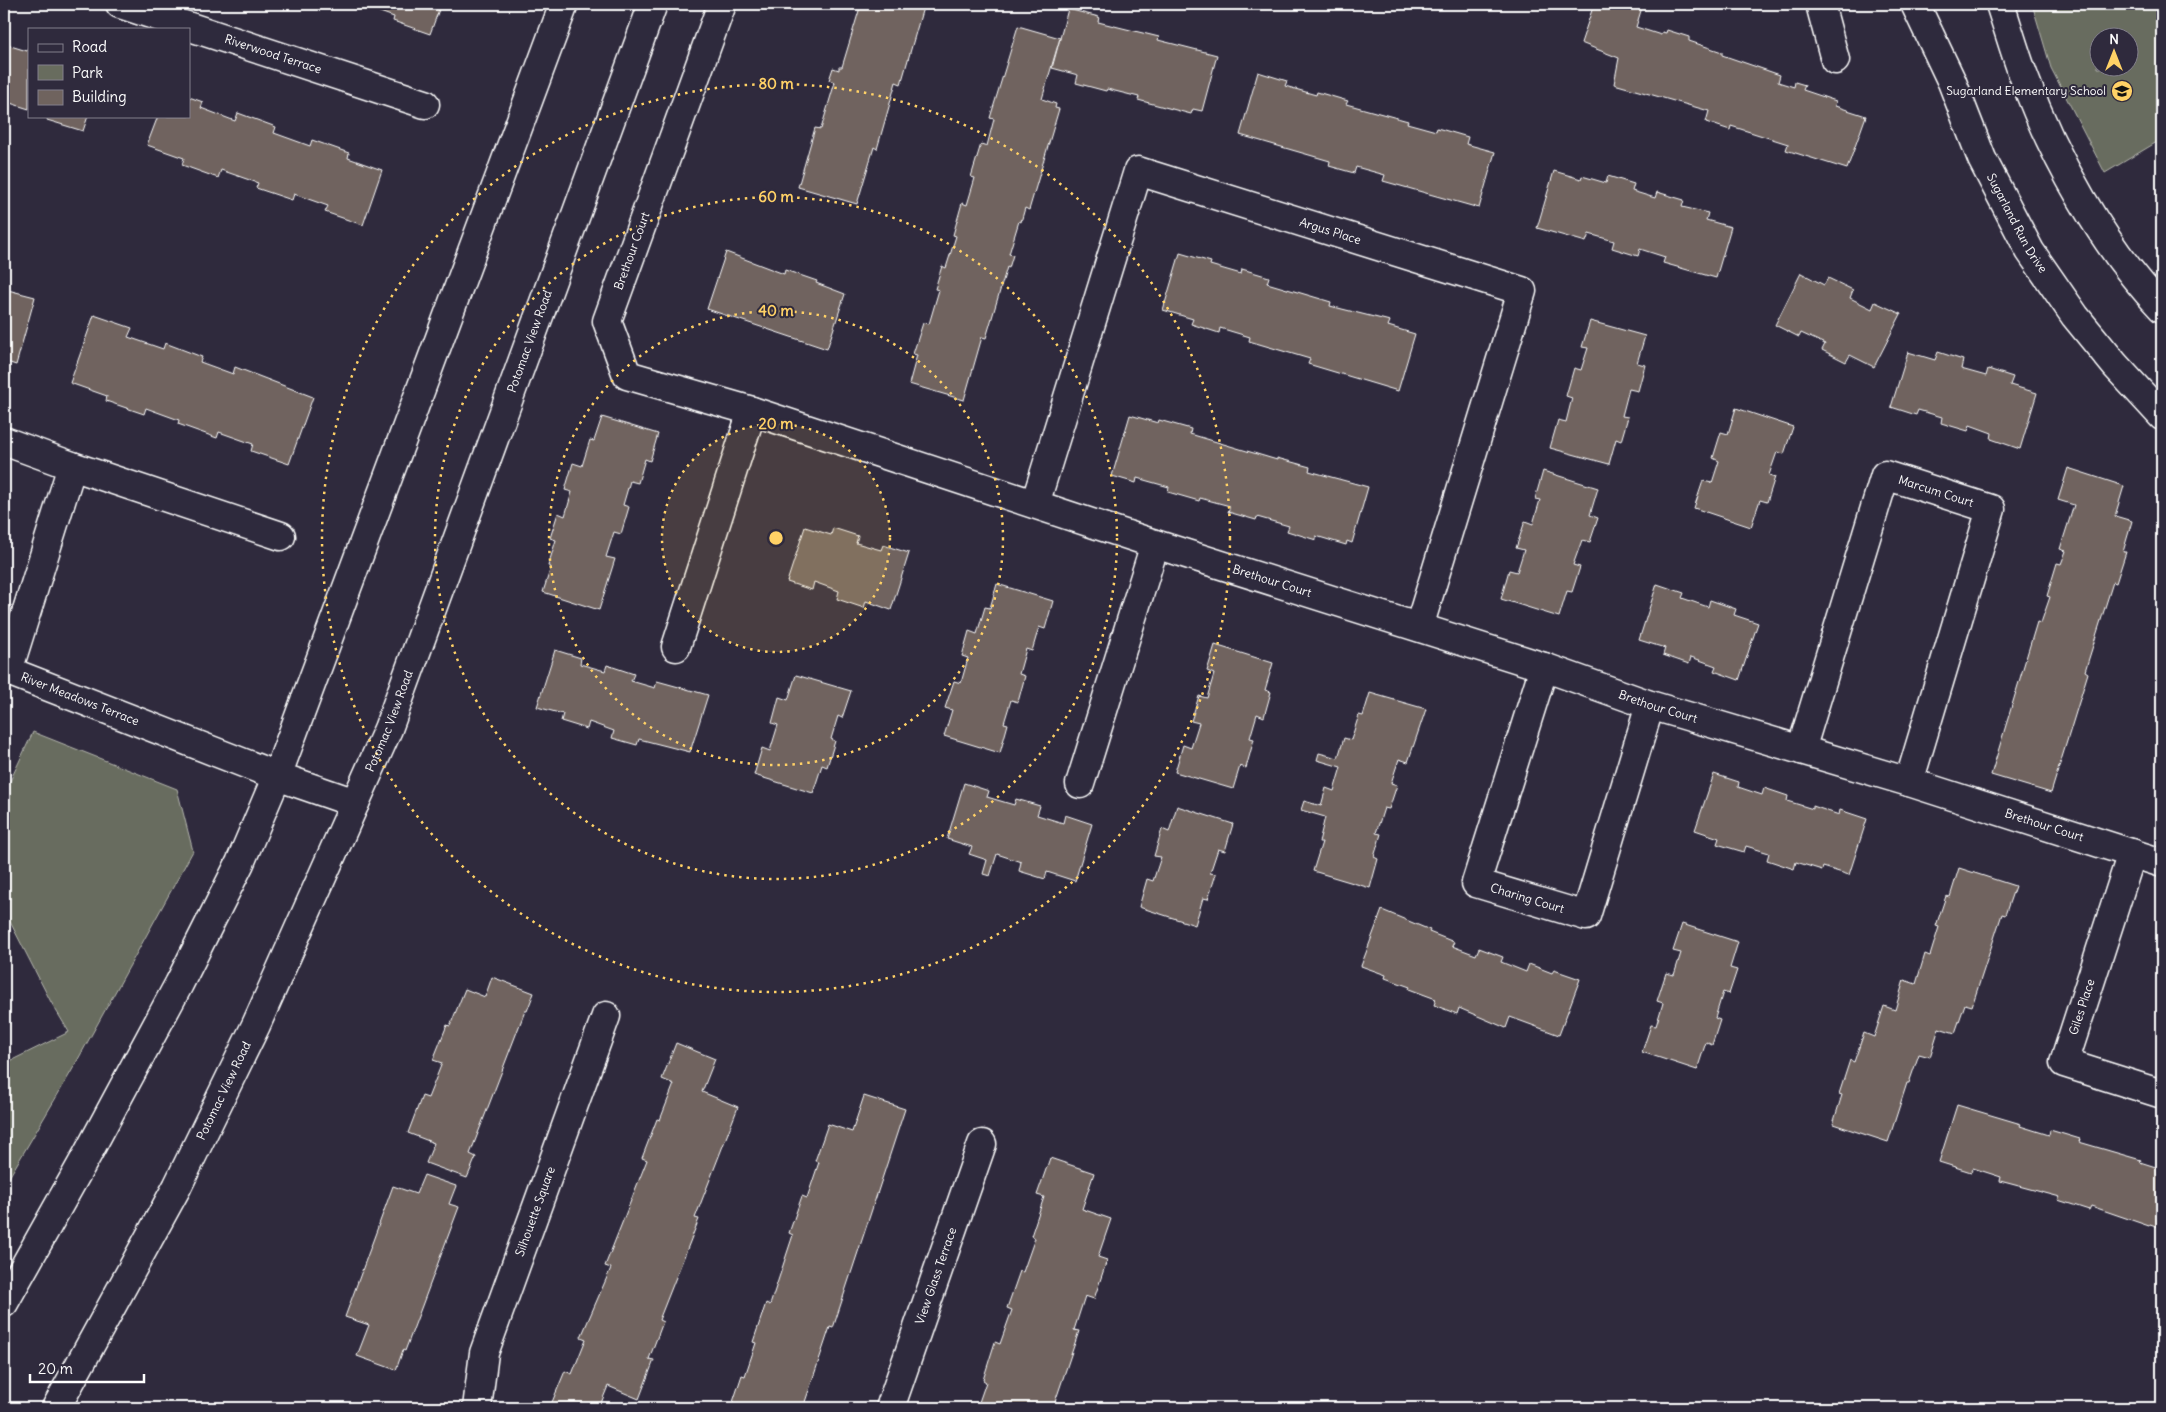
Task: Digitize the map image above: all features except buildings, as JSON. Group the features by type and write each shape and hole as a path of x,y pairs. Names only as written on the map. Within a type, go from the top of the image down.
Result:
{"street":[{"name":"Riverwood Terrace","path":"120,4 425,104"},
{"path":"4,1303 87,1155 179,984 240,863 277,776 564,4"},
{"name":"Potomac View Road","path":"56,1408 181,1178 256,1025 392,720 653,4"},
{"name":"Brethour Court","path":"722,4 607,321 628,375 752,411 1155,544 1544,667 1650,705 1909,782 2162,863"},
{"path":"1820,4 1835,60"},
{"name":"Sugarland Run Drive","path":"1915,4 1952,82 1982,159 2030,251 2075,316 2116,366 2162,416"},
{"path":"2000,4 2024,78 2056,152 2085,203 2116,251 2162,308"},
{"name":"Argus Place","path":"1035,504 1138,171 1522,291 1419,627"},
{"path":"676,647 752,411"},
{"path":"4,440 72,466 281,536"},
{"name":"River Meadows Terrace","path":"72,466 8,671 277,776 355,803"},
{"name":"Marcum Court","path":"1801,750 1885,475 1991,509 1909,782"},
{"path":"1080,784 1155,544"},
{"name":"Charing Court","path":"1544,667 1476,883 1586,916 1650,705"},
{"name":"Giles Place","path":"2132,853 2064,1063 2162,1094"},
{"name":"Silhouette Square","path":"477,1408 484,1353 606,1016"},
{"name":"View Glass Terrace","path":"890,1408 982,1144"}],"green space":[{"name":"Sugarland Elementary School","path":"2032,4 2162,4 2162,139 2105,173 2051,68"},
{"path":"33,732 177,789 193,851 71,1072 4,1186 4,1064 69,1032 51,1002 4,910 4,794"}],"place":[{"name":"Sugarland Elementary School","path":"2122,91"}]}
